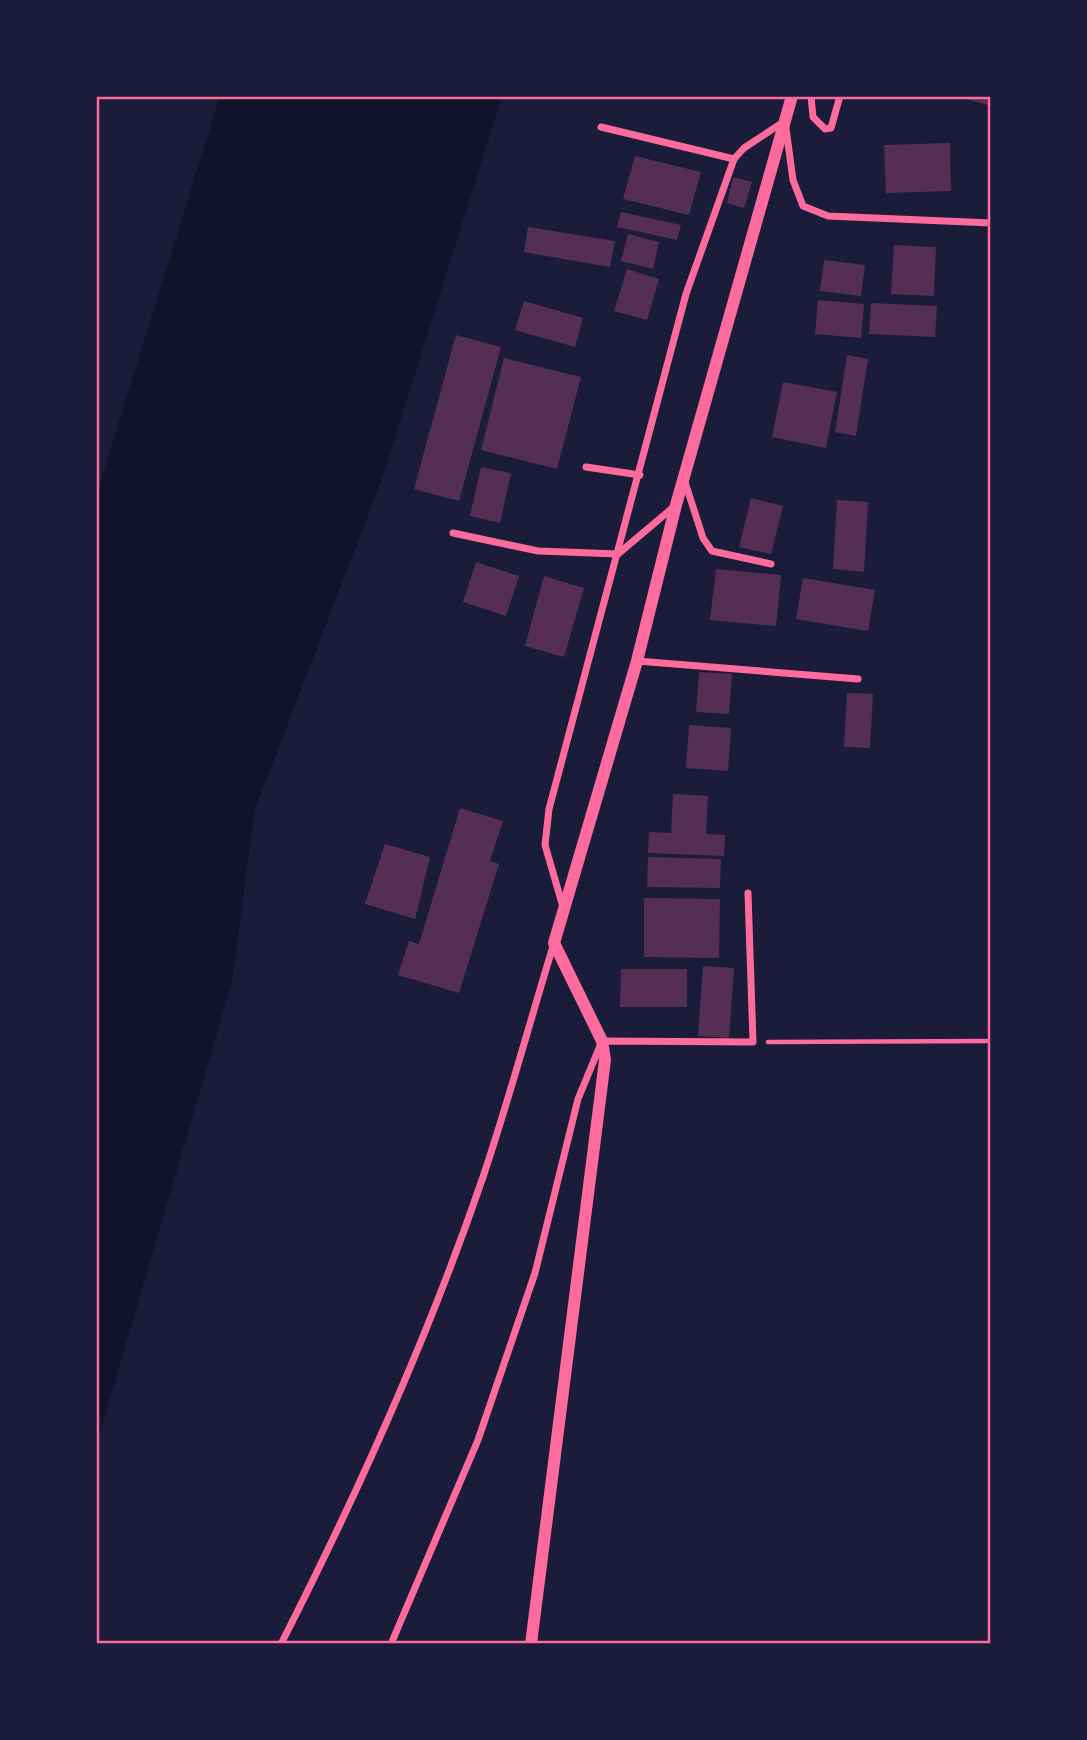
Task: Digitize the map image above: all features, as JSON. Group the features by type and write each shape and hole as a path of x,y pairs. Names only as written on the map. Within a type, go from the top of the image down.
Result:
{"street":[{"path":"281,1644 381,1439 483,1177 637,661 676,505 792,96"},
{"path":"811,96 813,117 825,130 831,128 840,96"},
{"path":"563,907 545,845 549,809 686,294 734,159 744,148 785,121"},
{"path":"785,121 793,180 803,206 828,216 991,223"},
{"path":"601,127 734,159"},
{"path":"586,467 640,475"},
{"path":"684,478 704,538 712,551 771,564"},
{"path":"453,533 538,551 618,554 676,505"},
{"path":"637,661 858,679"},
{"path":"602,1041 753,1042 748,893"},
{"path":"531,1644 605,1060 602,1041 554,943"},
{"path":"391,1644 478,1440 535,1273 578,1099 602,1041"}],"path":[{"path":"753,1042 991,1041"}],"shaded area":[{"path":"220,96 502,96 383,476 255,809 232,982 96,1446 96,496"}],"building":[{"path":"991,96 991,106 960,97"},
{"path":"950,143 951,191 886,193 884,145"},
{"path":"635,156 701,172 689,215 623,199"},
{"path":"733,177 752,182 744,208 727,203"},
{"path":"621,212 681,225 677,240 617,227"},
{"path":"528,227 615,241 610,267 524,252"},
{"path":"628,234 659,242 653,269 621,261"},
{"path":"894,245 936,247 934,296 891,294"},
{"path":"824,260 865,265 861,296 820,291"},
{"path":"627,269 659,279 647,320 614,311"},
{"path":"818,300 864,304 861,338 815,334"},
{"path":"524,301 583,318 575,347 515,330"},
{"path":"871,303 937,306 935,337 869,334"},
{"path":"456,335 501,347 459,501 414,489"},
{"path":"847,355 868,359 856,436 835,432"},
{"path":"504,358 581,377 557,469 481,450"},
{"path":"783,382 837,392 826,448 772,437"},
{"path":"481,467 511,473 500,523 470,516"},
{"path":"751,498 783,506 771,554 739,547"},
{"path":"837,500 868,502 864,572 833,569"},
{"path":"476,562 519,576 506,616 463,602"},
{"path":"716,569 781,575 776,626 710,620"},
{"path":"544,576 584,588 564,657 525,646"},
{"path":"803,578 875,590 868,631 796,619"},
{"path":"699,672 732,674 729,714 696,712"},
{"path":"847,693 873,694 870,748 844,747"},
{"path":"689,725 731,728 728,771 686,768"},
{"path":"673,794 708,796 706,834 725,835 724,856 648,853 649,832 671,833"},
{"path":"460,808 503,821 490,861 499,864 459,993 398,975 409,941 419,944"},
{"path":"385,844 430,857 415,919 365,904"},
{"path":"648,857 721,859 720,888 647,887"},
{"path":"644,898 720,899 719,958 644,957"},
{"path":"703,966 734,968 729,1038 698,1036"},
{"path":"621,969 687,969 687,1007 620,1007"}]}
